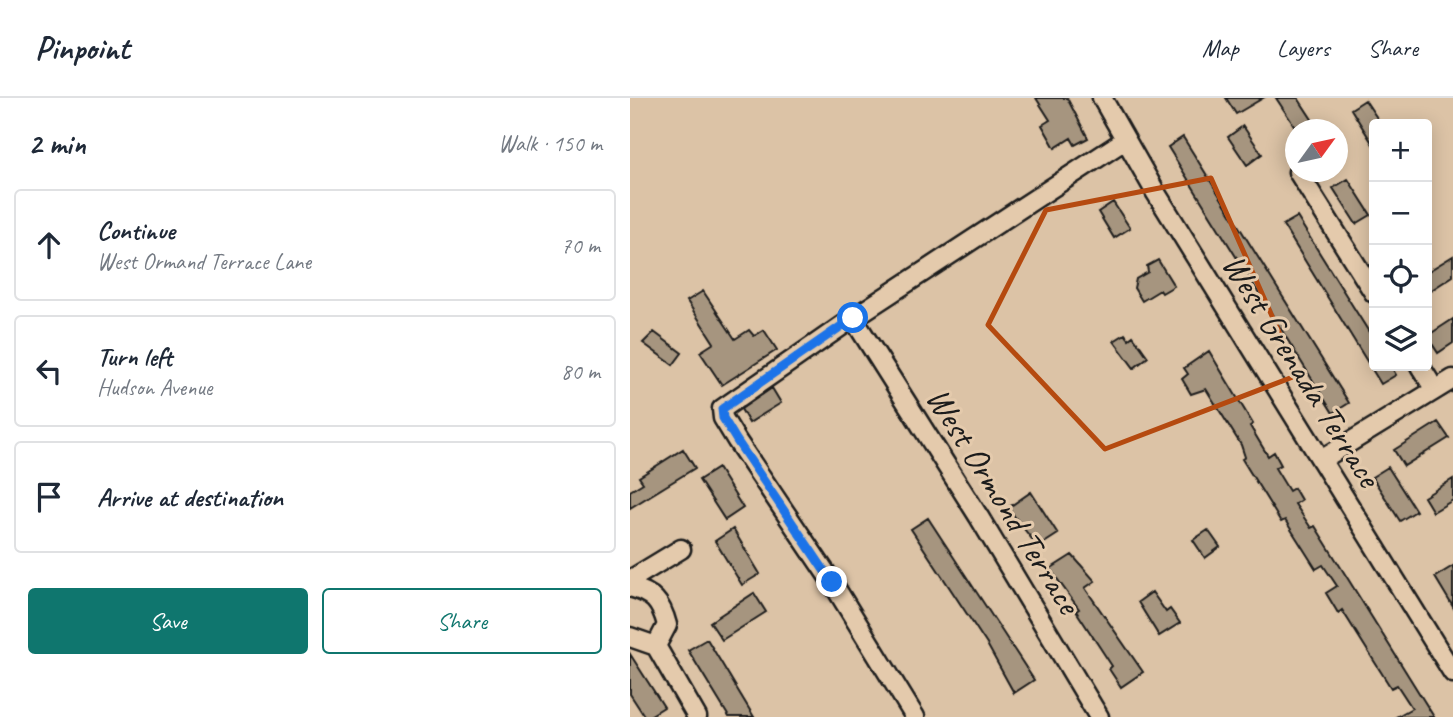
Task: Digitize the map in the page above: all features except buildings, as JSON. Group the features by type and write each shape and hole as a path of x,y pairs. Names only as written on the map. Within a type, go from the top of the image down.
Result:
{"street":[{"name":"West Grenada Terrace","path":"1102,98 1125,140 1453,673"},
{"path":"915,717 832,582 737,441 723,418 722,409 853,318 1125,140"},
{"path":"1304,182 1369,285"},
{"name":"West Ormond Terrace","path":"853,318 979,517 1100,717"},
{"path":"1423,371 1435,390"},
{"path":"1321,460 1453,379"},
{"path":"630,580 681,549"},
{"path":"630,587 648,592 662,606 667,625 656,646"},
{"path":"630,637 656,646 697,717"}],"highlighted area":[{"path":"1211,178 1298,375 1105,449 988,325 1046,210"}],"route":[{"path":"832,582 737,441 723,418 722,409 853,318"}]}
